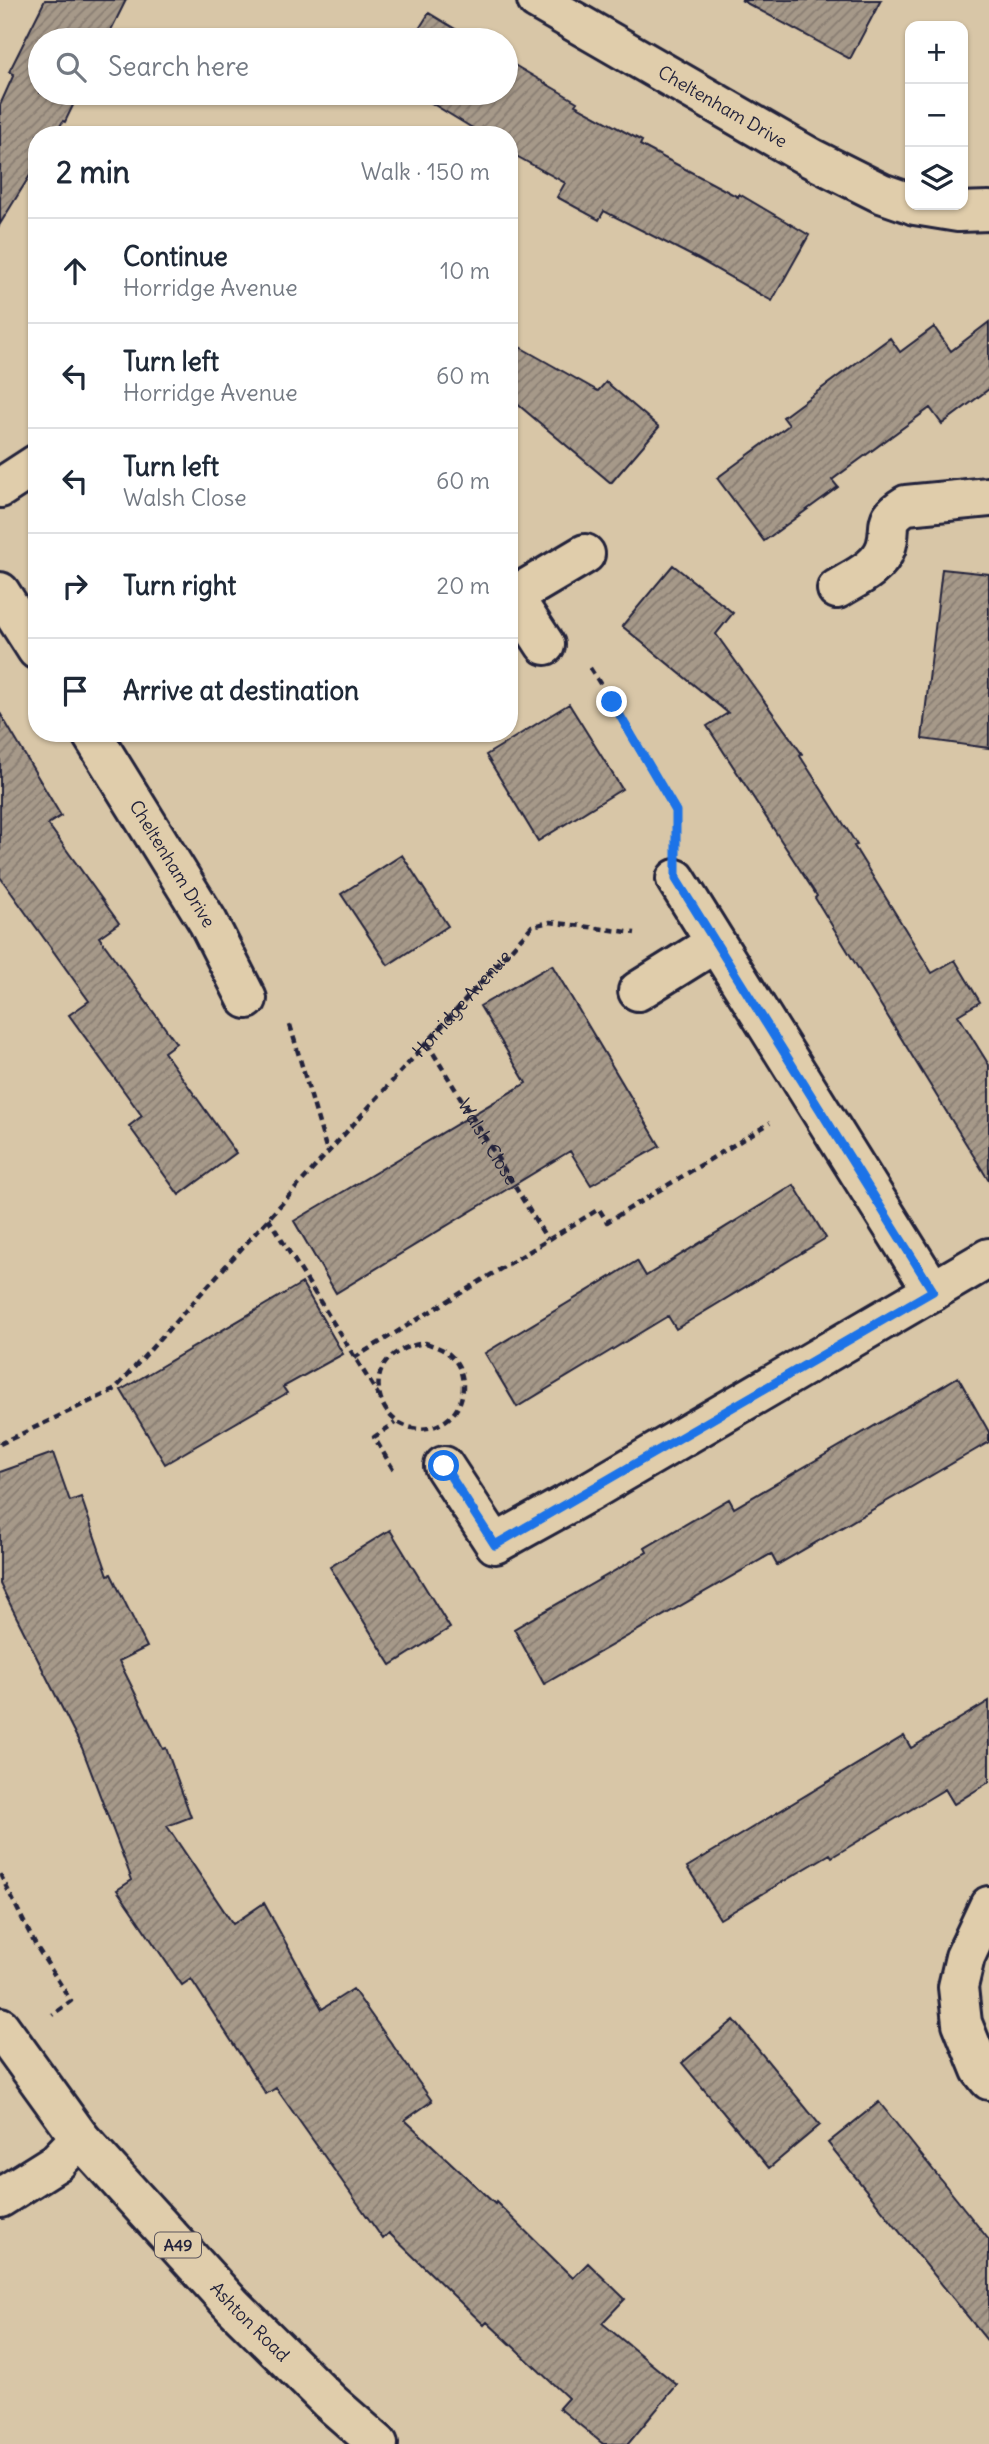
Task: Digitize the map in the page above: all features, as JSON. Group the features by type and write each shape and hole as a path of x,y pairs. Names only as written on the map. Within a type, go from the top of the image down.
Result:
{"street":[{"name":"Cheltenham Drive","path":"537,0 811,158 881,193 905,201"},
{"name":"Cheltenham Drive","path":"947,210 989,211"},
{"path":"0,488 28,470"},
{"path":"837,589 873,567 886,547 888,522 894,513 906,505 989,497"},
{"path":"518,590 585,554"},
{"path":"0,592 28,636"},
{"path":"518,602 545,645"},
{"name":"Cheltenham Drive","path":"97,742 208,922 247,999"},
{"path":"676,879 933,1291"},
{"path":"638,991 715,943"},
{"path":"444,1466 495,1545 989,1258"},
{"path":"989,1906 965,1957 958,1987 962,2023 981,2070 989,2080"},
{"name":"Ashton Road","path":"0,2027 80,2138 232,2305 329,2401 378,2444"},
{"path":"0,2198 57,2162 80,2138"}],"path":[{"path":"545,645 566,632 612,702 676,811 676,879"},
{"name":"Horridge Avenue","path":"0,1444 114,1390 532,926 550,922 715,943"},
{"path":"247,999 286,1014 327,1151"},
{"name":"Walsh Close","path":"427,1043 547,1239"},
{"path":"354,1358 598,1209 607,1222 813,1097"},
{"path":"268,1218 395,1423 424,1428 438,1425 450,1418 463,1394 459,1366 451,1355 426,1343 399,1350 388,1360 381,1372 378,1386 381,1400"},
{"path":"0,1874 35,1944 71,2001"}],"building":[{"path":"45,0 126,0 112,28 31,28"},
{"path":"741,0 881,0 850,59"},
{"path":"429,13 454,28 420,28"},
{"path":"28,34 28,105 73,105 60,126 28,126 28,179 0,224 0,105 14,74 9,72"},
{"path":"518,67 577,102 575,105 642,141 640,145 738,197 739,194 809,235 772,301 604,211 599,220 557,197 565,183 518,157 518,126 469,126 435,105 518,105"},
{"path":"989,322 989,389 942,424 930,408 832,480 838,487 764,541 717,478 789,425 783,417 890,338 900,352 934,327 951,351"},
{"path":"518,346 598,391 606,382 659,427 611,483 518,405"},
{"path":"673,565 733,613 716,634 802,754 800,756 857,845 854,846 932,973 955,960 980,1002 958,1015 989,1065 989,1181 815,898 817,896 707,726 728,713 622,626"},
{"path":"942,569 989,574 989,748 922,739"},
{"path":"569,704 622,789 538,841 486,755 507,742 518,742 518,735"},
{"path":"0,713 61,816 48,824 119,923 99,937 176,1043 164,1052 236,1153 179,1195 129,1126 142,1116 69,1015 89,1001 0,877"},
{"path":"402,855 448,926 388,965 341,894"},
{"path":"552,965 660,1146 591,1185 570,1151 336,1293 294,1221 526,1083 480,1006"},
{"path":"794,1185 826,1238 676,1329 668,1316 517,1407 485,1353 637,1261 646,1276"},
{"path":"302,1283 343,1354 283,1387 287,1393 165,1464 121,1390"},
{"path":"958,1377 989,1432 989,1442 777,1565 771,1554 544,1684 514,1629 647,1552 645,1548 729,1499 734,1508"},
{"path":"53,1453 70,1501 81,1497 108,1575 111,1574 147,1647 119,1661 163,1749 166,1748 191,1817 167,1826 233,1924 264,1903 322,2009 353,1989 432,2101 405,2120 495,2204 496,2202 573,2278 588,2263 625,2299 602,2323 677,2385 628,2444 603,2444 559,2408 568,2398 487,2322 484,2325 389,2233 383,2239 276,2088 266,2094 191,1979 182,1985 117,1890 132,1880 82,1748 0,1584 0,1472"},
{"path":"390,1530 450,1628 391,1665 330,1567"},
{"path":"989,1701 989,1782 954,1804 945,1789 832,1857 830,1854 720,1919 687,1867 904,1736 911,1748"},
{"path":"734,2020 820,2125 769,2168 682,2063"},
{"path":"879,2102 989,2240 989,2343 828,2143"}],"route":[{"path":"444,1466 495,1545 933,1291 676,879 676,811 612,702"}]}
